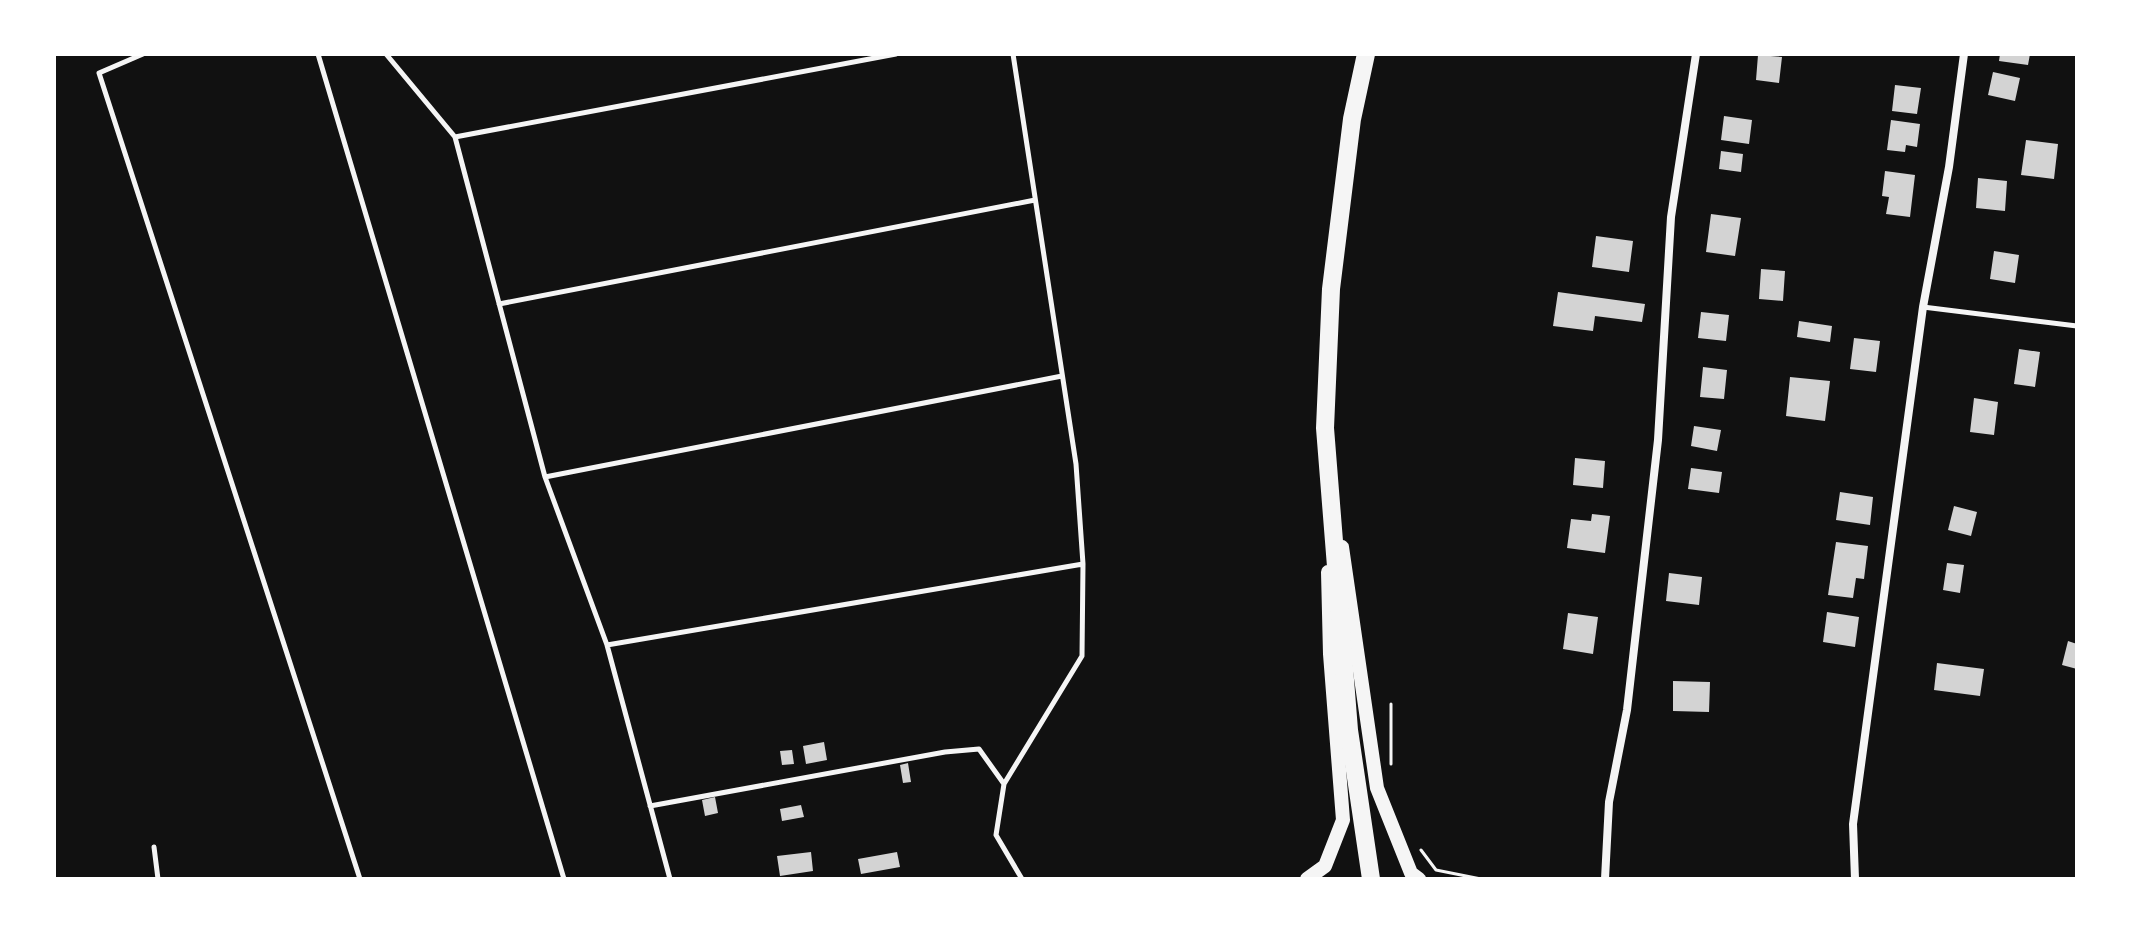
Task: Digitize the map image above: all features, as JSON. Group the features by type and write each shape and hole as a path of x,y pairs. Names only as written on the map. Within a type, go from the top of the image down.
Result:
{"highway":[{"path":"1366,54 1352,119 1331,289 1325,428 1349,730 1371,879"}],"main road":[{"path":"1307,879 1325,866 1343,820 1330,654 1325,428"},
{"path":"1325,428 1377,788 1411,873 1419,879"}],"street":[{"path":"1605,879 1609,802 1627,710 1658,440 1671,217 1696,54"},
{"path":"1855,879 1853,824 1923,307 1949,167 1964,54"}],"lane":[{"path":"143,54 99,73 360,879"},
{"path":"318,54 564,879"},
{"path":"386,54 455,137 545,477 607,645 670,879"},
{"path":"455,137 896,54"},
{"path":"1013,54 1076,464 1083,564 1082,656 1004,784 996,835 1022,879"},
{"path":"499,304 1035,200"},
{"path":"1923,307 2077,326"},
{"path":"545,477 1062,376"},
{"path":"607,645 1083,564"},
{"path":"650,806 979,749 1004,784"},
{"path":"154,847 158,879"}],"path":[{"path":"1391,704 1391,772"},
{"path":"1419,848 1436,870 1481,879"}],"building":[{"path":"2000,54 2030,54 2028,65 1999,61"},
{"path":"1758,55 1782,57 1779,83 1756,80"},
{"path":"1993,72 2020,78 2015,101 1988,95"},
{"path":"1895,85 1921,88 1917,114 1892,111"},
{"path":"1724,116 1752,120 1749,144 1721,140"},
{"path":"1891,120 1920,124 1917,147 1906,145 1905,152 1887,150"},
{"path":"2026,140 2058,144 2054,179 2021,175"},
{"path":"1721,151 1743,154 1741,172 1719,169"},
{"path":"1885,171 1915,175 1910,217 1886,214 1889,197 1882,196"},
{"path":"1978,178 2007,181 2005,211 1976,208"},
{"path":"1711,214 1741,218 1735,256 1706,252"},
{"path":"1596,236 1633,241 1629,272 1592,267"},
{"path":"1994,251 2019,255 2015,283 1990,279"},
{"path":"1761,269 1785,271 1783,301 1759,299"},
{"path":"1558,292 1645,304 1642,322 1595,316 1593,331 1553,326"},
{"path":"1701,312 1729,315 1726,341 1698,338"},
{"path":"1799,321 1832,326 1830,342 1797,337"},
{"path":"1854,338 1880,341 1876,372 1850,369"},
{"path":"2019,349 2040,352 2035,387 2014,384"},
{"path":"1703,367 1727,370 1724,399 1700,397"},
{"path":"1790,377 1830,381 1825,421 1786,416"},
{"path":"1974,398 1998,402 1994,435 1970,432"},
{"path":"1694,426 1721,430 1717,451 1691,446"},
{"path":"1575,458 1605,461 1603,488 1573,485"},
{"path":"1691,468 1722,472 1719,493 1688,489"},
{"path":"1840,492 1873,497 1870,525 1836,520"},
{"path":"1954,506 1977,512 1971,536 1948,530"},
{"path":"1592,514 1610,516 1605,553 1567,548 1571,519 1591,521"},
{"path":"1836,542 1868,546 1864,579 1856,578 1853,598 1828,595"},
{"path":"1947,563 1964,565 1960,593 1943,590"},
{"path":"1669,573 1702,577 1699,605 1666,601"},
{"path":"1827,612 1859,617 1855,647 1823,642"},
{"path":"1568,613 1598,617 1593,654 1563,649"},
{"path":"2068,641 2077,644 2077,669 2062,665"},
{"path":"1937,663 1984,669 1980,696 1934,690"},
{"path":"1673,681 1710,682 1709,712 1673,711"},
{"path":"824,742 827,760 806,764 803,746"},
{"path":"792,750 794,764 782,765 780,751"},
{"path":"908,763 911,782 903,783 900,765"},
{"path":"715,797 718,813 705,816 702,800"},
{"path":"801,805 804,817 782,821 780,809"},
{"path":"811,852 813,871 780,876 777,856"},
{"path":"897,852 900,867 861,874 858,859"}]}
